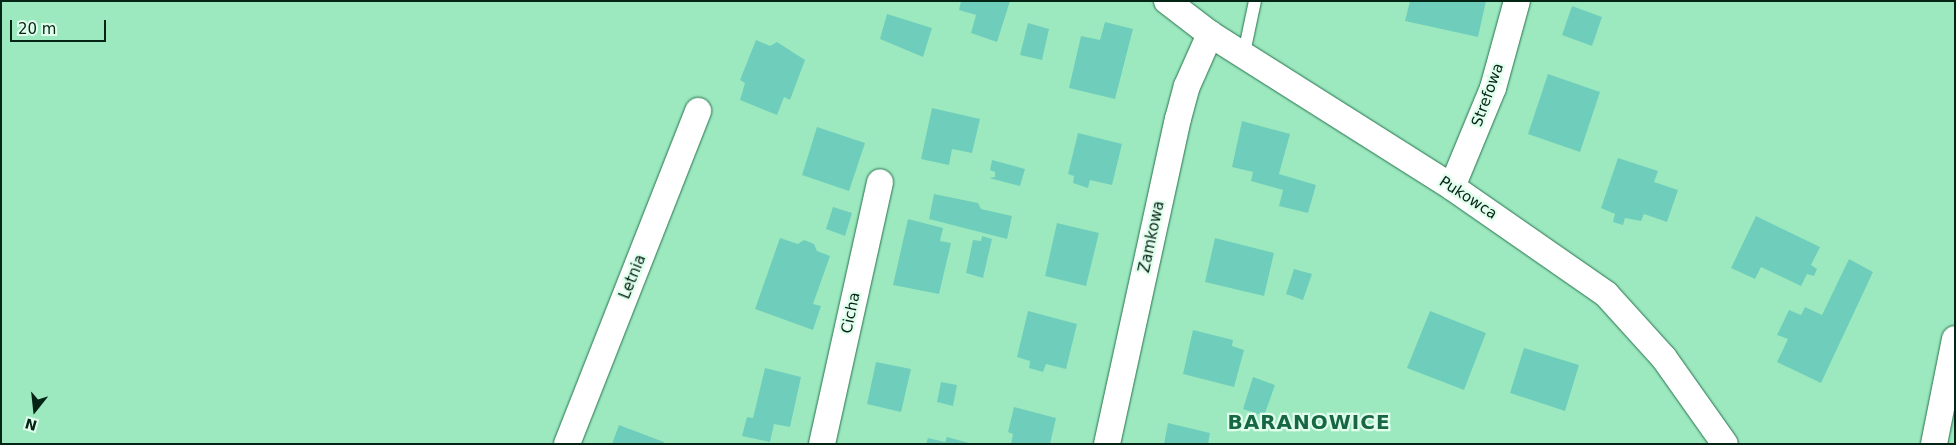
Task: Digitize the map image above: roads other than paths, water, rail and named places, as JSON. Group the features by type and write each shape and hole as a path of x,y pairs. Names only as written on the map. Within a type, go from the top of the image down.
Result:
{"street":[{"name":"Pukowca","path":"1167,1 1210,34 1244,53 1452,187 1606,294 1664,358 1725,444"},
{"name":"Strefowa","path":"1452,187 1493,88 1517,1"},
{"name":"Zamkowa","path":"1106,444 1178,118 1187,86 1210,34"},
{"name":"Letnia","path":"567,444 698,111"},
{"name":"Cicha","path":"822,444 880,182"},
{"path":"1934,444 1955,340"}],"lane":[{"path":"1244,53 1255,1"}],"district":[{"name":"BARANOWICE","path":"1309,422"}]}
